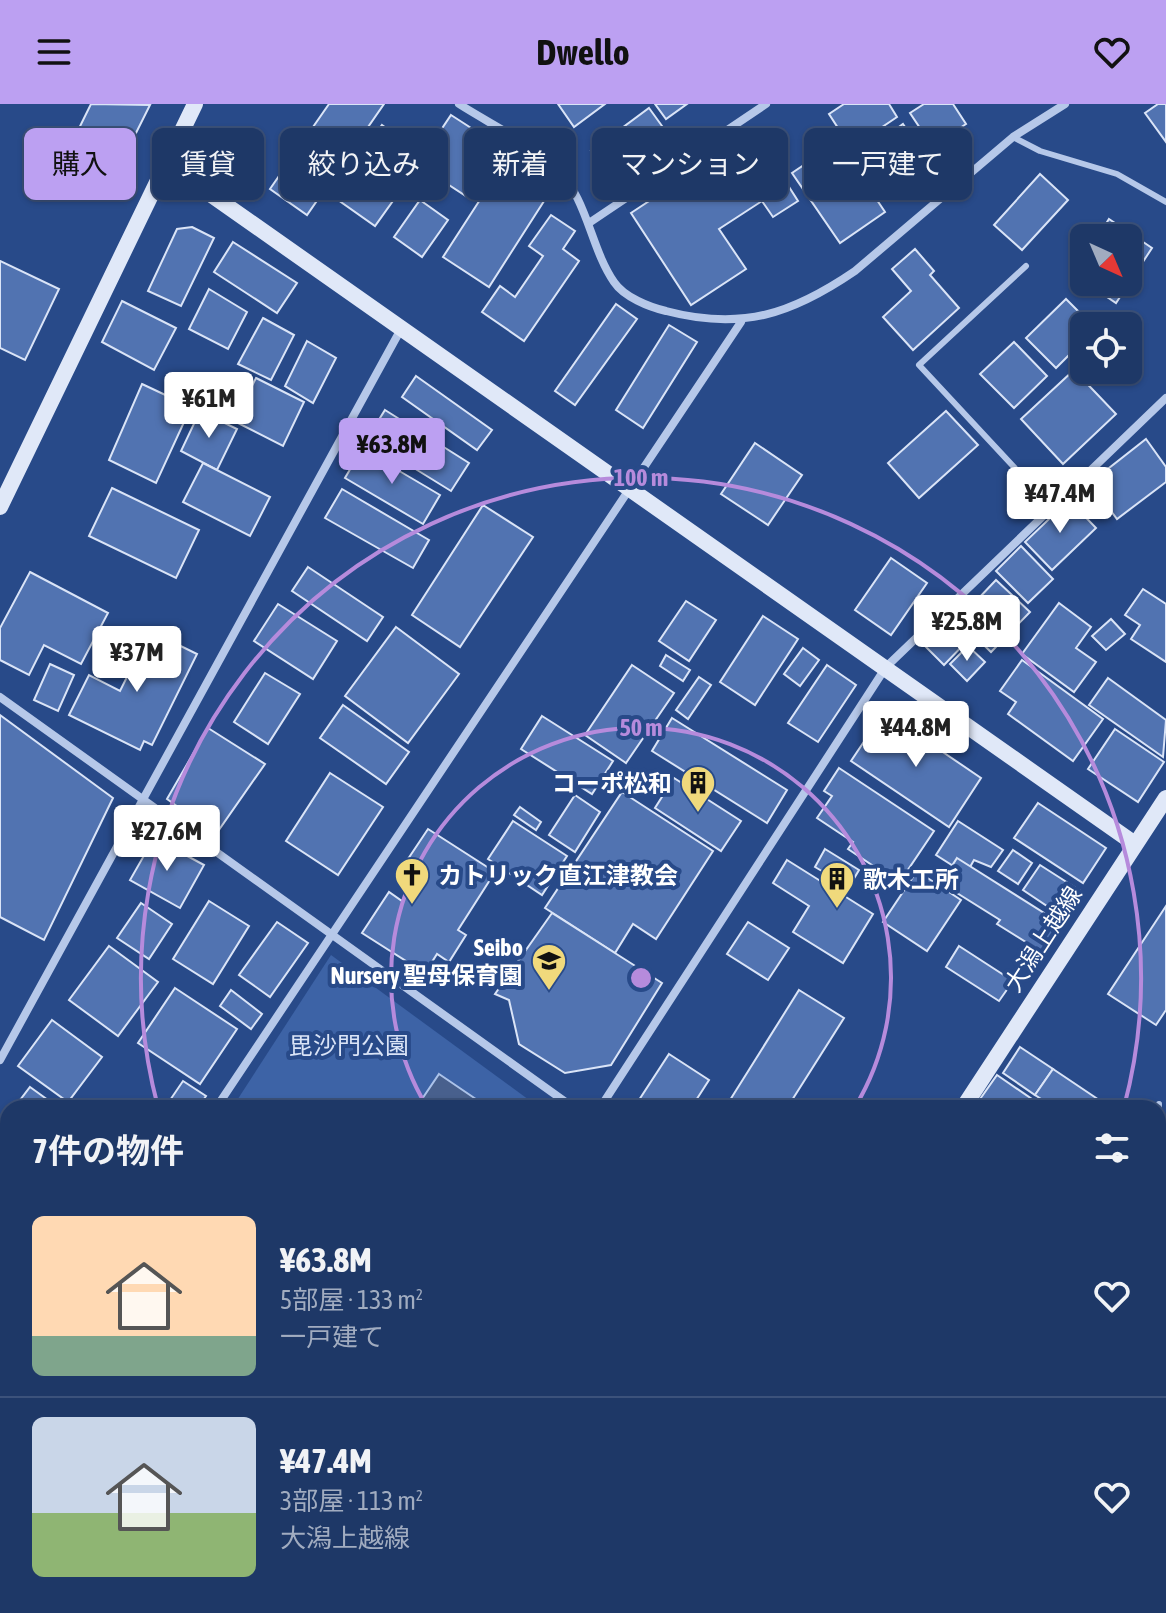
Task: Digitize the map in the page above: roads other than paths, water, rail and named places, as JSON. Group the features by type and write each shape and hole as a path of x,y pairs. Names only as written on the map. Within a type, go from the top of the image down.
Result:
{"street":[{"path":"183,128 195,104"},
{"path":"459,104 556,168 589,223 615,286 634,298 686,317 741,322 827,290 855,271 1013,137 1065,104"},
{"path":"589,223 766,104"},
{"path":"0,507 152,192"},
{"path":"218,200 1135,844"},
{"path":"221,1100 627,487 741,322"},
{"path":"0,1060 140,799 401,329"},
{"path":"605,1100 886,667 1166,398"},
{"path":"0,697 563,1100"},
{"name":"大潟上越線","path":"968,1100 1166,798"}],"lane":[{"path":"1013,137 1040,151 1117,174 1166,202"},
{"path":"1026,266 919,365 1052,508"}],"place":[{"name":"コーポ松和","path":"698,814"},
{"name":"カトリック直江津教会","path":"412,906"},
{"name":"歌木工所","path":"837,910"},
{"name":"Seibo Nursery 聖母保育園","path":"549,992"}],"park label":[{"name":"毘沙門公園","path":"349,1045"}]}
